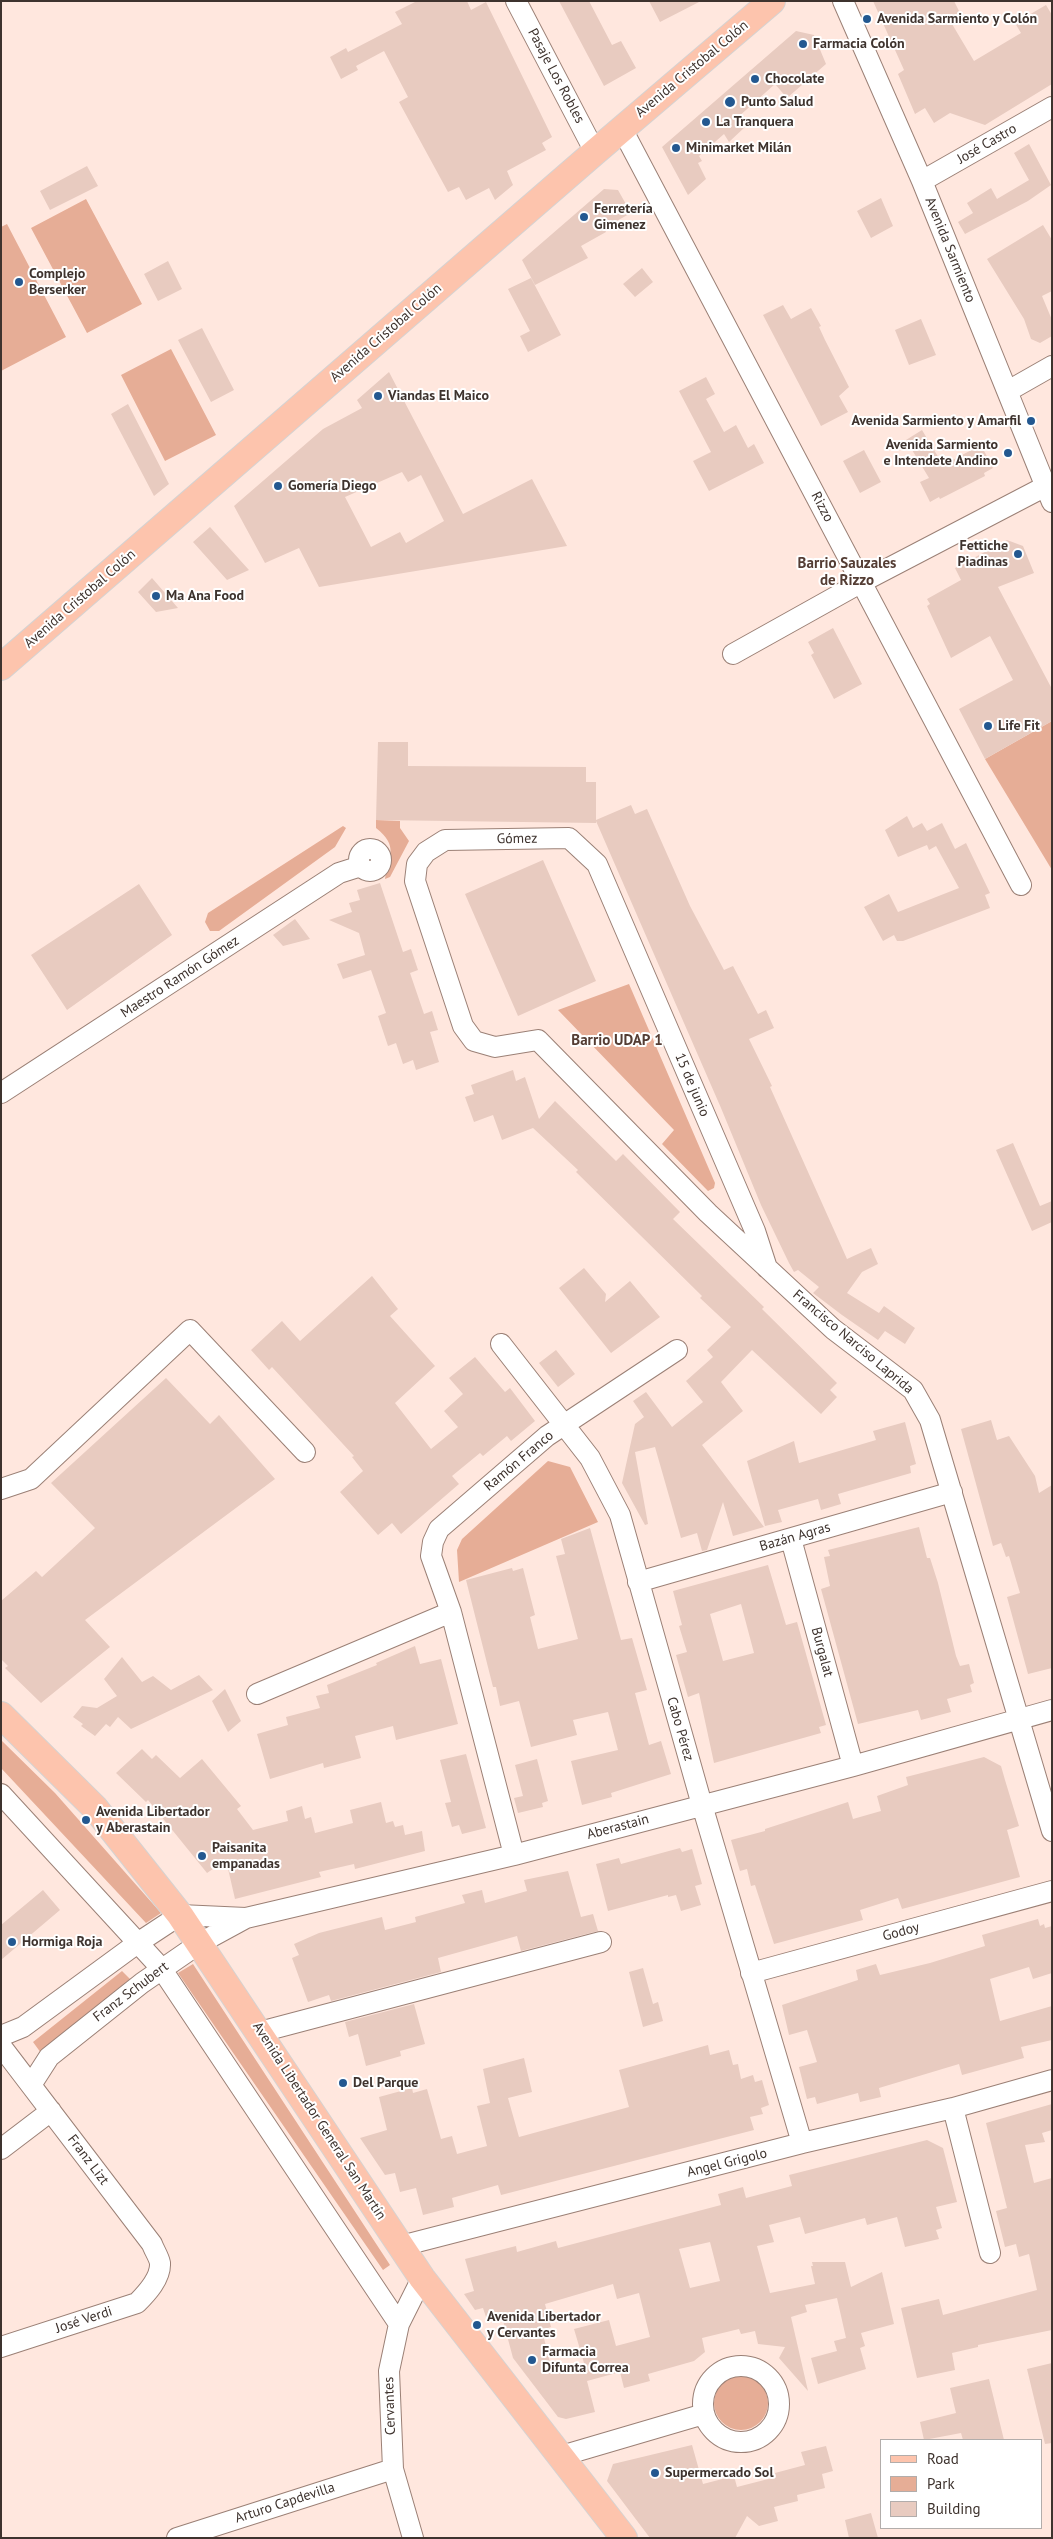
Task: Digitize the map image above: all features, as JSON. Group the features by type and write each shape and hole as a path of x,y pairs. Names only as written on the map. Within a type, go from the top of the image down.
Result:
{"main road":[{"name":"Avenida Cristobal Colón","path":"1,667 772,1"},
{"name":"Avenida Libertador General San Martín","path":"1,1715 95,1808 180,1915 260,2032 422,2278 624,2538"}],"street":[{"name":"Pasaje Los Robles","path":"516,1 595,152"},
{"name":"Avenida Sarmiento","path":"843,1 922,181 1049,494"},
{"name":"José Castro","path":"922,181 1052,107"},
{"name":"Rizzo","path":"622,129 1021,885"},
{"path":"1008,391 1052,366"},
{"path":"733,654 862,582 1049,494"},
{"name":"Gómez","path":"496,1047 474,1042 464,1026 415,881 417,864 426,852 445,840 569,838 584,852"},
{"name":"15 de junio","path":"584,852 597,864 755,1231 767,1268"},
{"name":"Maestro Ramón Gómez","path":"1,1093 340,873 361,866"},
{"name":"Francisco Narciso Laprida","path":"496,1047 538,1040 708,1213 833,1329 913,1390 930,1420 1052,1831"},
{"path":"1,1489 31,1479 190,1330 305,1452"},
{"name":"Cabo Pérez","path":"501,1344 590,1458 620,1515 702,1805 802,2143"},
{"name":"Ramón Franco","path":"514,1855 450,1612 431,1556 432,1542 439,1529 564,1423 677,1350"},
{"name":"Bazán Agras","path":"638,1582 952,1492"},
{"name":"Burgalat","path":"791,1539 853,1766"},
{"path":"257,1694 450,1612"},
{"name":"Aberastain","path":"180,1915 246,1918 514,1855 853,1766 1052,1710"},
{"path":"1,1794 161,1968 399,2324"},
{"name":"Godoy","path":"751,1973 1052,1891"},
{"path":"1,2036 23,2028 139,1942 180,1915"},
{"name":"Franz Schubert","path":"31,2085 49,2056 161,1968 200,1943 246,1918"},
{"path":"260,2032 601,1942"},
{"name":"Franz Lizt","path":"1,2046 152,2244 160,2262 156,2278"},
{"name":"Angel Grigolo","path":"402,2246 802,2143 953,2108 1052,2080"},
{"path":"953,2108 990,2252"},
{"path":"1,2149 51,2111"},
{"name":"José Verdi","path":"1,2347 137,2303 148,2293 156,2278"},
{"name":"Cervantes","path":"413,2538 393,2469 389,2371 399,2324 422,2278"},
{"path":"561,2456 704,2414"},
{"name":"Arturo Capdevilla","path":"177,2538 393,2469"}],"green space":[{"path":"86,199 142,304 87,333 31,228"},
{"name":"Complejo Berserker","path":"7,224 66,337 1,371 1,227"},
{"path":"171,349 216,435 165,461 121,375"},
{"path":"1052,721 1052,870 985,759"},
{"path":"376,820 400,821 400,828 409,841 390,877 385,879 391,852 388,840 376,828"},
{"path":"343,826 346,828 335,847 219,931 210,931 205,922 208,913"},
{"path":"629,984 715,1183 714,1188 708,1191 662,1144 674,1130 558,1010"},
{"path":"548,1461 570,1467 598,1522 459,1582 457,1550 462,1539"},
{"path":"1,1740 55,1793 161,1913 146,1923 1,1768"},
{"path":"193,1964 390,2265 383,2270 178,1973"},
{"path":"122,1971 130,1979 41,2053 33,2042"},
{"path":"736,2376 746,2376 760,2384 766,2393 768,2403 766,2413 760,2422 746,2430 736,2430 726,2425 719,2418 714,2408 714,2398 719,2388 726,2381"}],"building":[{"path":"417,1 467,1 471,10 486,2 552,137 542,143 546,150 507,171 513,185 495,200 489,188 466,200 459,187 448,192 399,102 408,97 384,51 356,66 358,70 341,79 330,57 346,48 348,52 402,24 395,12"},
{"path":"559,1 589,1 612,45 621,41 636,68 604,86"},
{"path":"649,1 701,1 660,22"},
{"path":"873,1 954,1 963,19 952,24 974,61 1021,33 1015,23 1046,5 1052,15 1052,84 985,125 950,113 934,123 925,108 915,114 898,74 904,70"},
{"path":"796,31 814,35 826,64 787,98 775,84 737,118 745,127 729,142 724,134 699,156 702,161 698,163 706,179 688,195 662,147"},
{"path":"1029,144 1051,185 1028,201 965,234 958,222 973,213 967,203 991,188 997,199 1029,180 1014,153"},
{"path":"87,166 98,186 50,210 40,191"},
{"path":"604,189 618,190 631,213 604,228 606,232 581,246 588,258 535,285 522,260"},
{"path":"881,198 893,226 871,238 857,211"},
{"path":"1043,225 1052,240 1052,291 1042,296 1052,320 1052,336 1040,343 1031,339 1024,319 987,259"},
{"path":"168,261 182,289 158,301 144,274"},
{"path":"642,268 653,282 635,297 623,284"},
{"path":"531,278 561,335 528,352 520,336 530,331 508,289"},
{"path":"783,305 791,319 811,308 849,387 839,396 848,412 821,426 763,315"},
{"path":"921,319 936,355 909,365 895,330"},
{"path":"202,328 234,390 211,402 178,340"},
{"path":"389,372 463,514 532,479 567,546 319,587 299,548 265,563 234,506 323,429 362,408 357,400","holes":["402,472 408,482 421,475 444,521 406,543 400,532 371,547 345,497"]},
{"path":"706,377 715,394 706,399 724,432 736,425 748,448 754,444 764,463 709,491 693,461 711,452 679,391"},
{"path":"128,404 169,484 154,496 111,414"},
{"path":"922,430 943,465 981,445 993,468 984,473 985,476 940,499 939,497 930,502 920,482 929,478 906,440"},
{"path":"864,450 881,482 860,493 843,461"},
{"path":"210,527 249,570 227,580 193,542"},
{"path":"1007,540 1023,546 1034,573 998,587 1052,689 1052,721 985,759 959,709 1013,680 990,636 951,658 927,606 930,604 927,599 961,580 955,568"},
{"path":"152,578 178,608 156,612 138,592"},
{"path":"833,628 862,684 834,699 811,655 814,653 808,642"},
{"path":"378,742 408,742 408,766 586,767 586,782 596,782 596,820 631,805 635,814 647,809 690,906 724,970 733,966 758,1014 766,1010 774,1028 749,1039 772,1086 770,1087 847,1259 871,1248 878,1264 862,1272 847,1293 879,1313 884,1306 915,1328 905,1344 885,1331 878,1340 813,1293 819,1287 798,1270 794,1272 761,1205 721,1108 596,821 596,823 376,820"},
{"path":"907,816 913,828 922,823 927,831 942,823 955,849 966,843 990,893 985,895 990,908 903,941 897,941 894,935 883,941 864,907 889,894 898,912 959,888 936,846 929,850 927,845 898,857 885,830"},
{"path":"543,860 596,981 518,1016 465,894"},
{"path":"380,883 403,952 411,949 418,970 410,973 424,1014 432,1011 438,1030 430,1032 439,1062 416,1070 413,1060 403,1064 396,1043 388,1046 378,1016 386,1013 371,970 343,979 337,964 365,955 359,933 329,920 352,912 349,903 360,900 357,890"},
{"path":"139,884 172,935 67,1010 31,955"},
{"path":"295,919 310,939 283,946 273,935"},
{"path":"513,1070 516,1081 525,1077 539,1119 555,1101 616,1161 623,1154 680,1212 673,1219 764,1307 762,1309 837,1383 830,1390 837,1397 821,1414 752,1350 721,1382 743,1411 702,1445 764,1527 733,1536 723,1502 707,1550 702,1551 697,1533 681,1538 655,1447 635,1452 648,1524 645,1525 622,1483 635,1424 644,1417 633,1401 646,1392 672,1427 703,1402 686,1381 713,1357 707,1350 731,1327 576,1172 578,1170 533,1128 502,1140 493,1115 474,1122 465,1097 474,1094 471,1085"},
{"path":"1013,1143 1040,1206 1052,1201 1052,1222 1032,1231 996,1150"},
{"path":"584,1268 606,1294 605,1302 630,1281 660,1317 611,1353 559,1288"},
{"path":"372,1276 398,1309 390,1316 435,1366 395,1403 431,1449 458,1427 444,1411 463,1394 449,1378 475,1357 505,1392 510,1388 535,1421 511,1441 507,1436 483,1456 480,1453 452,1476 459,1484 401,1534 392,1523 378,1535 340,1492 363,1471 352,1457 354,1456 272,1367 269,1370 251,1350 282,1321 300,1341"},
{"path":"556,1350 575,1374 558,1387 539,1363"},
{"path":"166,1378 210,1424 219,1415 275,1479 85,1620 110,1647 41,1703 5,1668 8,1666 1,1659 1,1601 36,1571 42,1577 95,1528 51,1483"},
{"path":"991,1420 997,1440 1009,1436 1035,1476 1039,1493 1052,1485 1052,1668 1028,1674 1007,1597 1020,1593 1009,1556 1006,1557 1001,1543 993,1546 961,1429"},
{"path":"905,1422 916,1464 910,1466 911,1473 838,1494 841,1504 821,1510 818,1499 778,1510 782,1522 765,1526 747,1461 794,1441 799,1463 876,1440 873,1431"},
{"path":"919,1527 927,1558 930,1558 938,1583 956,1656 960,1666 969,1664 974,1683 970,1685 972,1692 947,1699 951,1712 921,1720 918,1710 858,1724 821,1589 830,1586 824,1557 830,1556 828,1550"},
{"path":"590,1528 621,1640 632,1638 647,1690 635,1693 649,1745 661,1741 671,1774 611,1793 612,1797 582,1805 571,1761 618,1750 608,1712 573,1720 577,1735 531,1747 519,1701 500,1706 496,1687 493,1687 466,1580 512,1568 513,1571 523,1568 535,1615 530,1617 538,1649 578,1639 556,1556 565,1554 561,1539"},
{"path":"768,1565 786,1625 797,1622 826,1725 819,1727 821,1733 714,1763 699,1693 688,1697 676,1655 687,1652 679,1626 682,1625 673,1591","holes":["741,1604 754,1653 723,1661 710,1614"]},
{"path":"415,1646 420,1664 441,1659 458,1724 396,1740 393,1726 355,1736 361,1758 324,1768 323,1763 270,1779 257,1734 288,1725 286,1717 320,1708 316,1696 329,1693 327,1685 377,1665 376,1663"},
{"path":"122,1657 142,1682 153,1676 171,1690 199,1675 213,1690 131,1729 118,1717 110,1727 106,1724 95,1736 81,1726 83,1724 73,1717 82,1706 97,1708 117,1696 104,1679"},
{"path":"225,1689 241,1721 228,1732 212,1701"},
{"path":"142,1749 152,1759 156,1755 180,1778 202,1759 241,1806 237,1809 253,1830 288,1821 286,1811 302,1806 305,1819 311,1817 315,1833 353,1823 350,1810 381,1802 386,1823 393,1821 395,1827 403,1825 405,1835 422,1831 425,1851 355,1869 354,1864 319,1872 321,1877 235,1899 226,1860 207,1873 148,1800 146,1802 116,1773"},
{"path":"466,1754 486,1828 462,1834 459,1825 452,1827 445,1803 451,1802 440,1760"},
{"path":"984,1757 1001,1766 1019,1826 1007,1830 1020,1877 902,1909 898,1898 860,1910 863,1920 774,1944 755,1885 751,1886 747,1869 740,1871 731,1840 765,1831 765,1829 848,1802 853,1819 881,1811 877,1796 908,1785 906,1777"},
{"path":"537,1759 548,1801 542,1803 543,1807 518,1813 514,1798 523,1796 515,1765"},
{"path":"680,1848 682,1852 692,1849 702,1884 695,1886 701,1905 681,1911 676,1895 668,1897 668,1895 608,1911 596,1864 619,1858 621,1864"},
{"path":"568,1871 581,1917 593,1914 598,1931 521,1951 517,1936 438,1958 441,1972 331,2001 329,1995 308,2002 292,1958 299,1955 294,1944 319,1933 382,1917 385,1930 416,1922 415,1917 465,1903 462,1895 482,1890 485,1903 527,1891 524,1880"},
{"name":"Hormiga Roja","path":"43,1890 60,1910 1,1960 1,1925"},
{"path":"1038,1919 1040,1926 1044,1924 1045,1928 1052,1926 1052,1973 1033,1979 1029,1967 990,1979 1000,2021 1052,2006 1052,2040 1021,2047 1024,2058 962,2075 959,2064 879,2088 881,2097 860,2102 858,2093 817,2104 815,2097 807,2099 799,2067 817,2062 807,2030 789,2035 782,2005 858,1980 856,1970 876,1964 880,1975 930,1963 985,1946 982,1935"},
{"path":"643,1968 653,2004 658,2002 663,2021 643,2027 629,1972"},
{"path":"414,2004 425,2044 400,2051 401,2056 366,2066 358,2034 349,2037 345,2022"},
{"path":"708,2045 710,2055 729,2050 733,2065 738,2064 741,2079 753,2075 755,2082 762,2080 769,2105 761,2108 763,2114 750,2117 754,2130 501,2195 498,2185 452,2198 454,2207 423,2215 416,2188 400,2192 395,2173 385,2175 360,2138 387,2130 379,2097 412,2088 413,2093 427,2089 441,2139 452,2136 457,2154 487,2146 477,2106 490,2103 483,2069 524,2058 532,2092 508,2098 519,2137 629,2107 619,2070"},
{"path":"1052,2104 1052,2130 1042,2133 1045,2142 1025,2145 1034,2183 1052,2178 1052,2330 978,2345 978,2347 952,2353 955,2370 917,2378 901,2308 939,2299 943,2315 1037,2290 1029,2254 1019,2257 1016,2244 1005,2247 996,2211 1007,2208 986,2123"},
{"path":"927,2140 943,2148 957,2202 936,2207 942,2228 936,2230 939,2239 905,2247 897,2217 867,2225 865,2218 805,2234 800,2217 769,2225 774,2242 757,2246 770,2293 815,2284 811,2266 813,2266 812,2262 845,2262 851,2287 882,2272 894,2324 861,2333 865,2346 860,2348 866,2369 818,2384 811,2358 837,2351 834,2341 846,2338 837,2298 805,2305 807,2312 791,2317 808,2391 779,2358 785,2347 758,2344 755,2331 741,2334 739,2329 702,2338 705,2352 694,2361 648,2374 650,2381 624,2388 620,2372 587,2381 595,2412 566,2419 558,2417 513,2358 501,2313 486,2317 483,2308 475,2310 464,2294 474,2291 465,2259 516,2246 517,2252 556,2241 558,2248 721,2205 718,2194 743,2187 746,2198 792,2186 789,2175","holes":["710,2242 720,2281 690,2288 679,2249","613,2284 617,2299 639,2293 650,2337 616,2346 609,2320 574,2329 584,2363 552,2371 542,2330 551,2327 545,2304"]},
{"path":"1052,2363 1052,2443 1045,2444 1027,2369"},
{"path":"989,2379 1004,2439 963,2439 961,2433 924,2439 920,2422 956,2413 950,2388"},
{"path":"692,2445 703,2484 734,2476 737,2487 776,2477 775,2473 805,2465 801,2452 826,2446 833,2471 822,2474 825,2488 797,2495 798,2501 774,2507 778,2521 759,2526 747,2516 735,2538 650,2538 607,2481 613,2464"},
{"path":"871,2513 878,2538 849,2538 845,2520"}],"place":[{"name":"Avenida Sarmiento y Colón","path":"867,19"},
{"name":"Farmacia Colón","path":"803,44"},
{"name":"Chocolate","path":"755,79"},
{"name":"Punto Salud","path":"730,102"},
{"name":"La Tranquera","path":"706,122"},
{"name":"Minimarket Milán","path":"676,148"},
{"name":"Ferretería Gimenez","path":"584,217"},
{"name":"Complejo Berserker","path":"19,282"},
{"name":"Viandas El Maico","path":"378,396"},
{"name":"Avenida Sarmiento y Amarfil","path":"1031,421"},
{"name":"Avenida Sarmiento e Intendete Andino","path":"1008,453"},
{"name":"Gomería Diego","path":"278,486"},
{"name":"Fettiche Piadinas","path":"1018,554"},
{"name":"Ma Ana Food","path":"156,596"},
{"name":"Life Fit","path":"988,726"},
{"name":"Avenida Libertador y Aberastain","path":"86,1820"},
{"name":"Paisanita empanadas","path":"202,1856"},
{"name":"Hormiga Roja","path":"12,1942"},
{"name":"Del Parque","path":"343,2083"},
{"name":"Avenida Libertador y Cervantes","path":"477,2325"},
{"name":"Farmacia Difunta Correa","path":"532,2360"},
{"name":"Supermercado Sol","path":"655,2473"}],"district":[{"name":"Barrio Sauzales de Rizzo","path":"847,572"},
{"name":"Barrio UDAP 1","path":"617,1041"}]}
